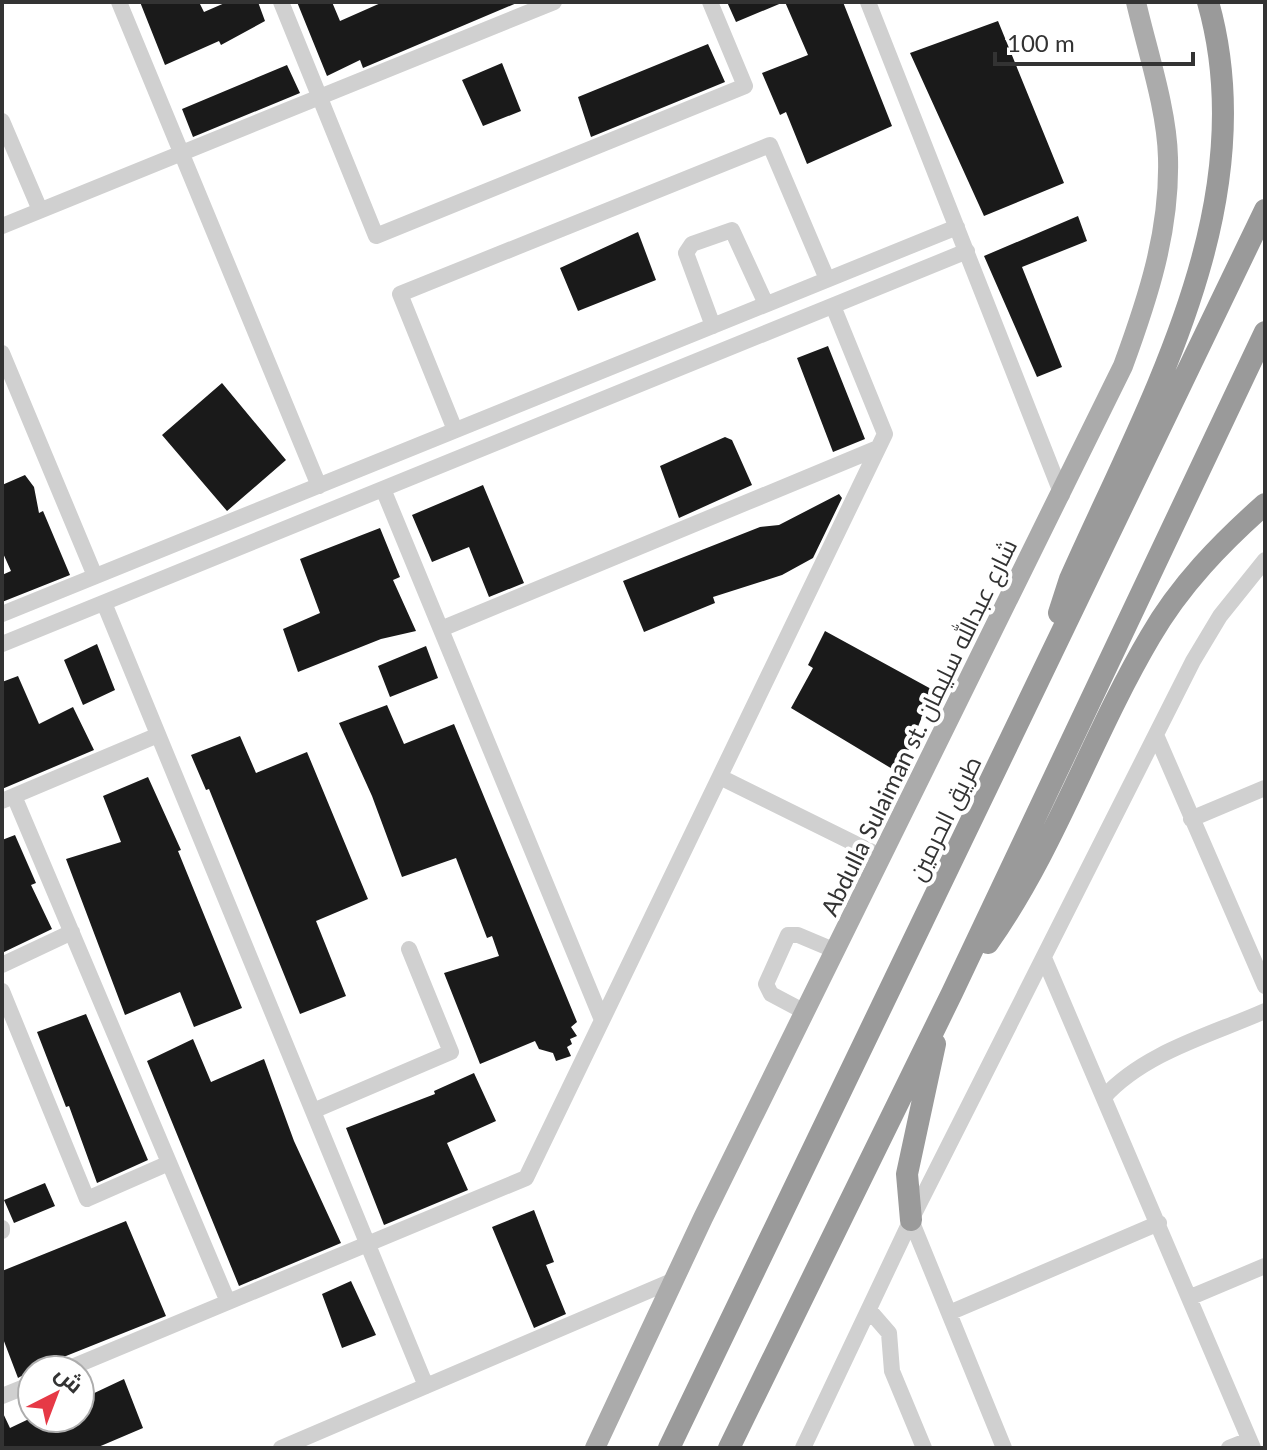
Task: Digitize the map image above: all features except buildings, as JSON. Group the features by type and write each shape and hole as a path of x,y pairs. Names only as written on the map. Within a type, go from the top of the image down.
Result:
{"highway":[{"path":"1031,699 1070,579 1177,341 1203,254 1218,177 1223,109 1218,38 1208,2"},
{"name":"طريق الحرمين","path":"669,1448 1265,210"},
{"path":"729,1448 952,993 1265,332"},
{"path":"952,993 1023,893 1150,636 1220,544 1265,504"},
{"path":"911,1220 907,1174 940,1015"}],"main road":[{"name":"Abdulla Sulaiman st. شارع عبدالله سليمان","path":"595,1448 674,1280 1123,366 1151,291 1166,216 1168,155 1136,2"}],"street":[{"path":"119,2 319,486"},
{"path":"281,2 376,236 745,86 710,2"},
{"path":"2,226 554,2"},
{"path":"868,2 1062,495"},
{"path":"2,121 40,210"},
{"path":"455,430 400,294 770,145 827,279"},
{"path":"2,614 957,227"},
{"path":"713,326 686,253 692,244 732,230 766,304"},
{"path":"2,644 967,251"},
{"path":"96,1357 526,1178 885,434 833,306"},
{"path":"2,353 95,576"},
{"path":"441,629 878,448"},
{"path":"383,489 602,1020"},
{"path":"803,1448 911,1220 1156,735 1220,616 1265,560"},
{"path":"104,603 426,1386"},
{"path":"158,735 8,799 72,932 228,1302"},
{"path":"1156,735 1265,986"},
{"path":"720,777 882,857"},
{"path":"1191,819 1265,788"},
{"path":"2,965 72,932"},
{"path":"805,1012 771,994 766,984 788,935 798,935 836,951"},
{"path":"313,1111 451,1052 409,949"},
{"path":"1044,958 1191,1297 1251,1444 1229,1448"},
{"path":"2,991 87,1199 169,1163"},
{"path":"1104,1097 1121,1078 1146,1062 1265,1011"},
{"path":"911,1220 1004,1448"},
{"path":"949,1313 1159,1223"},
{"path":"1191,1297 1265,1266"},
{"path":"281,1448 674,1280"},
{"path":"869,1310 889,1333 892,1371 924,1448"}]}
